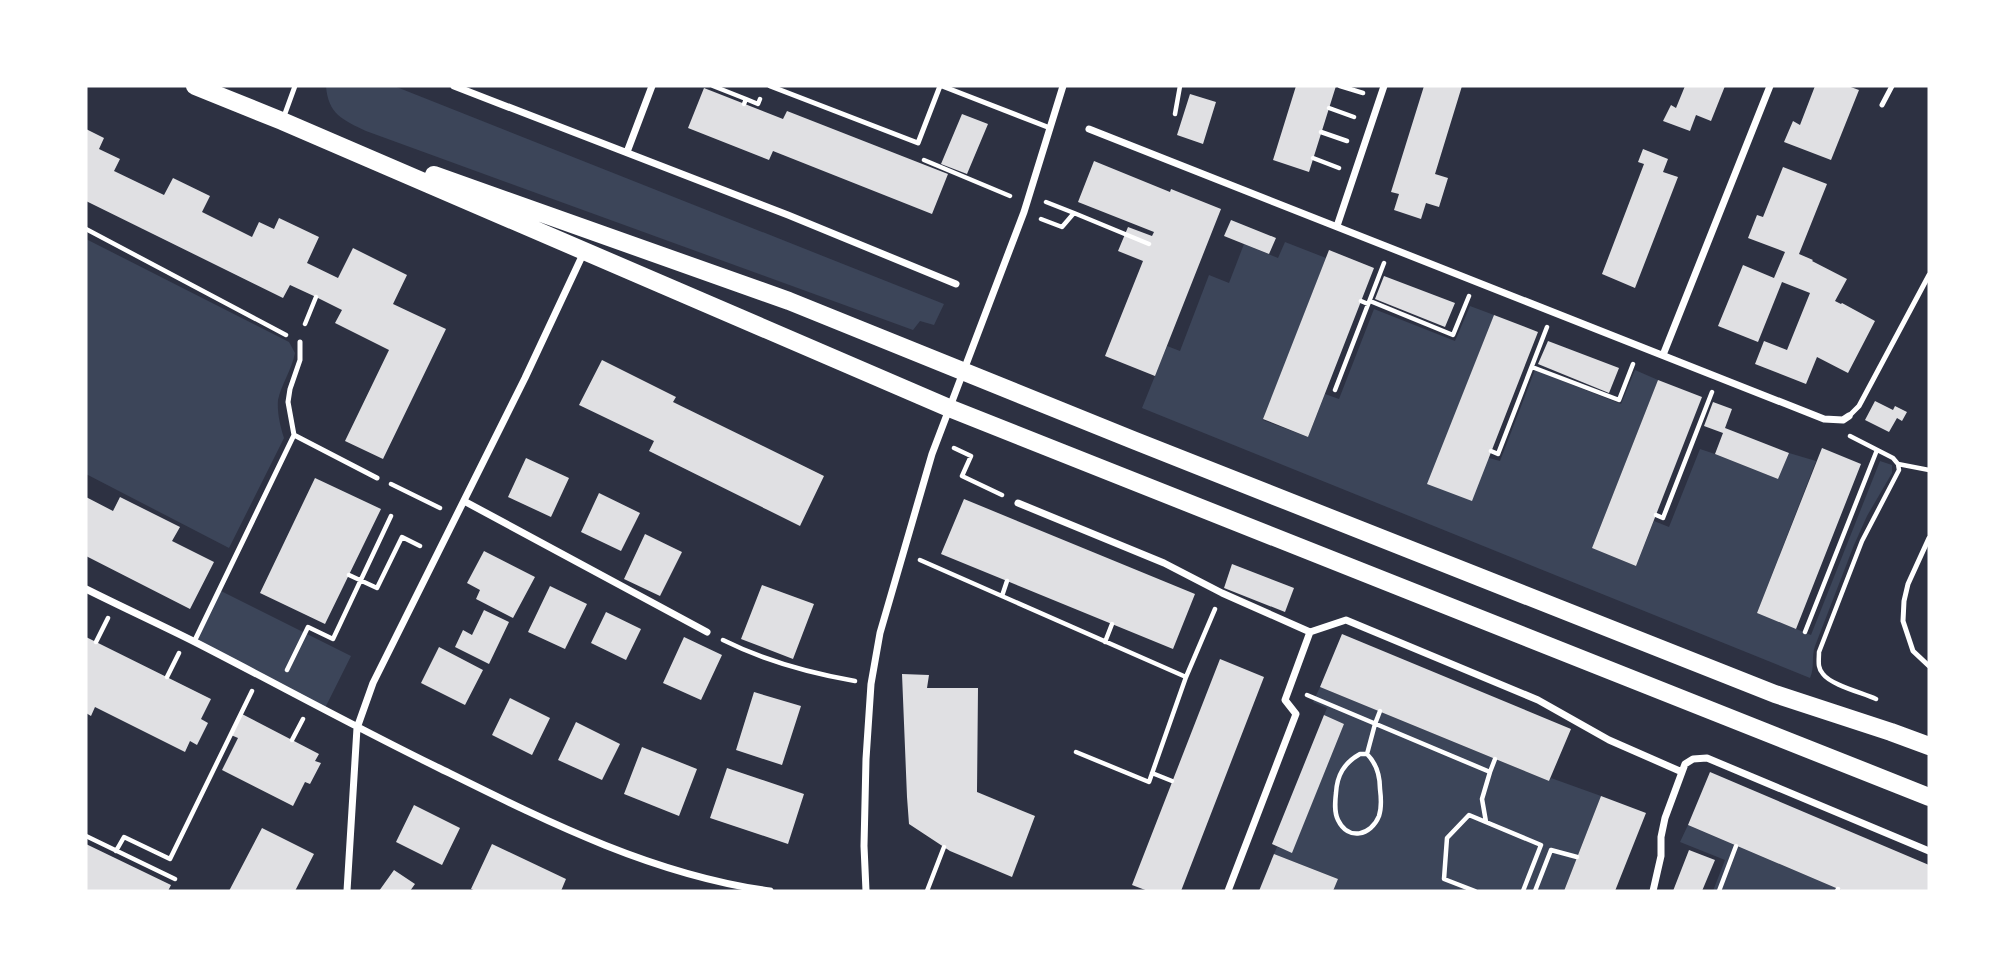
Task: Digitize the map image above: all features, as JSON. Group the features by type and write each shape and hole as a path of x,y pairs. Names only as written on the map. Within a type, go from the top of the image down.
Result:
{"main road":[{"path":"195,86 949,408 1929,797"},
{"path":"282,121 789,301 1763,689 1929,746"}],"street":[{"path":"454,86 956,284"},
{"path":"627,152 652,86"},
{"path":"866,891 863,846 864,787 872,684 880,633 937,441 1024,212 1063,86"},
{"path":"1337,226 1384,86"},
{"path":"1663,355 1770,86"},
{"path":"1088,129 1824,419 1843,420 1849,416"},
{"path":"347,891 357,728 373,683 525,378 584,251"},
{"path":"464,501 707,632"},
{"path":"1018,503 1164,563 1222,593 1310,632 1346,620 1538,700 1609,740 1682,772"},
{"path":"86,589 525,812 597,843 710,880 770,891"},
{"path":"1228,891 1296,714 1285,700 1310,632"},
{"path":"1653,891 1661,856 1665,818 1685,764 1693,759 1707,758 1929,851"}],"lane":[{"path":"282,121 295,86"},
{"path":"770,86 918,143 941,86 1050,128"},
{"path":"1882,106 1892,86"},
{"path":"1849,416 1864,398 1929,275"},
{"path":"190,640 294,435 288,402 300,360 300,342"},
{"path":"294,435 377,478"},
{"path":"1929,538 1908,584 1903,621 1913,651 1929,666"}],"path":[{"path":"712,86 758,104"},
{"path":"1175,114 1180,86"},
{"path":"1329,108 1372,124"},
{"path":"1321,132 1364,146"},
{"path":"923,160 1027,203"},
{"path":"1062,208 1149,244"},
{"path":"1024,212 1062,227 1074,213"},
{"path":"86,229 300,342"},
{"path":"1335,390 1381,271"},
{"path":"1361,301 1453,335 1475,282"},
{"path":"307,317 316,297"},
{"path":"1492,451 1498,454 1544,334"},
{"path":"1525,367 1619,400 1640,347"},
{"path":"1656,515 1663,518 1717,377"},
{"path":"1331,379 1339,381"},
{"path":"1835,420 1844,432 1893,458 1899,470 1862,541 1819,652 1818,663 1821,673 1828,680 1879,699"},
{"path":"1690,428 1697,431"},
{"path":"937,441 971,456 962,476 1018,503"},
{"path":"1805,632 1877,450"},
{"path":"1898,464 1929,470"},
{"path":"394,485 423,500"},
{"path":"1849,493 1859,496"},
{"path":"279,686 308,627 333,639 391,516"},
{"path":"349,575 377,588 402,537 414,543"},
{"path":"903,552 1186,677"},
{"path":"1817,576 1826,580"},
{"path":"1002,596 1007,581"},
{"path":"1076,752 1149,782 1186,677 1222,593"},
{"path":"1105,642 1112,624"},
{"path":"707,632 794,668 872,684"},
{"path":"167,677 190,640"},
{"path":"116,851 124,837 170,859 259,676"},
{"path":"1290,688 1490,772"},
{"path":"1367,754 1380,711"},
{"path":"1360,754 1367,754 1378,772 1381,803 1378,817 1371,828 1355,835 1344,829 1338,819 1335,807 1336,789 1340,773 1350,760 1360,754"},
{"path":"1486,822 1482,799 1495,759"},
{"path":"1152,773 1172,781"},
{"path":"1475,891 1444,879 1447,838 1469,815 1541,845 1523,891"},
{"path":"86,836 174,879"},
{"path":"1719,891 1736,846"},
{"path":"927,891 944,848"},
{"path":"1535,891 1551,850 1577,857"}],"shaded area":[{"path":"326,86 394,86 944,304 934,325 920,321 913,330 366,131 333,110"},
{"path":"86,239 289,342 295,353 278,400 284,438 229,548 86,474"},
{"path":"1285,242 1326,258 1263,420 1308,437 1325,394 1339,399 1374,309 1455,341 1470,306 1494,315 1428,484 1489,458 1500,461 1535,370 1621,404 1635,370 1658,380 1592,548 1636,566 1654,521 1669,527 1700,449 1778,479 1789,453 1816,461 1757,613 1811,635 1880,461 1892,465 1892,473 1854,545 1815,646 1810,678 1142,408 1167,346 1180,351 1209,275 1229,283 1244,244 1278,258"},
{"path":"219,590 351,656 324,710 194,642"},
{"path":"1320,687 1549,781 1551,778 1601,796 1564,891 1333,891 1338,879 1274,854 1277,847 1292,852 1344,724 1324,715 1327,708 1313,702"},
{"path":"1688,825 1843,891 1713,891 1725,860 1680,842"}],"building":[{"path":"1296,86 1336,86 1309,172 1273,160"},
{"path":"1424,86 1462,86 1435,174 1448,178 1439,207 1426,203 1421,219 1394,210 1399,194 1391,192"},
{"path":"1685,86 1725,86 1711,121 1696,115 1690,131 1663,121 1671,105 1676,108"},
{"path":"1815,86 1848,86 1859,90 1831,160 1784,142 1793,121 1800,125"},
{"path":"704,88 783,119 787,111 948,174 932,214 773,151 769,160 688,128"},
{"path":"1190,94 1216,102 1203,144 1177,135"},
{"path":"962,114 988,124 967,174 941,164"},
{"path":"86,129 104,138 99,149 120,159 114,171 164,195 173,178 210,196 202,212 252,237 259,222 274,229 279,218 319,237 307,263 338,278 353,248 407,275 393,304 446,329 383,459 345,441 389,350 335,323 342,310 316,297 290,285 283,298 86,201"},
{"path":"1643,149 1668,159 1663,172 1678,177 1635,288 1602,274 1644,164 1638,162"},
{"path":"1094,161 1170,192 1171,189 1221,209 1155,376 1105,356 1143,261 1118,251 1128,227 1152,236 1154,232 1078,202"},
{"path":"1783,167 1827,184 1799,254 1847,279 1835,301 1875,321 1848,373 1817,357 1806,384 1755,364 1764,341 1787,350 1810,293 1782,282 1758,342 1718,326 1743,265 1774,278 1785,252 1748,238 1757,215 1763,217"},
{"path":"1231,220 1276,238 1269,254 1224,236"},
{"path":"1329,250 1374,268 1308,437 1263,419"},
{"path":"1384,276 1455,303 1445,327 1375,299"},
{"path":"1494,315 1538,332 1472,501 1427,484"},
{"path":"1548,341 1619,368 1609,393 1538,364"},
{"path":"602,360 676,397 673,402 824,476 800,526 649,451 654,441 579,405"},
{"path":"1658,380 1702,397 1636,566 1592,548"},
{"path":"1875,401 1893,410 1895,406 1907,412 1902,421 1897,418 1889,432 1865,420"},
{"path":"1713,402 1732,409 1725,428 1789,453 1778,479 1715,454 1723,433 1704,426"},
{"path":"1822,448 1861,464 1796,629 1757,613"},
{"path":"526,458 569,478 551,517 508,497"},
{"path":"315,478 381,509 325,624 260,593"},
{"path":"599,493 640,513 621,551 581,532"},
{"path":"86,497 113,511 120,497 180,527 172,541 214,562 190,609 86,556"},
{"path":"964,499 1195,594 1173,649 941,554"},
{"path":"645,534 682,552 660,596 624,579"},
{"path":"484,551 535,577 513,618 476,599 480,590 467,583"},
{"path":"1232,564 1294,588 1285,612 1224,588"},
{"path":"762,585 814,604 793,659 741,639"},
{"path":"550,586 587,604 565,649 528,632"},
{"path":"484,610 509,622 489,664 455,647 463,630 472,635"},
{"path":"606,612 641,629 626,660 591,643"},
{"path":"1342,634 1571,729 1549,781 1320,687"},
{"path":"86,637 211,699 201,719 208,723 197,745 190,741 185,752 95,707 91,716 86,713"},
{"path":"684,637 722,655 701,700 663,683"},
{"path":"439,647 483,670 465,705 421,683"},
{"path":"1220,659 1264,677 1181,891 1148,891 1132,885"},
{"path":"902,674 929,675 927,688 978,688 977,792 1035,816 1012,877 950,851 909,824"},
{"path":"754,692 801,706 782,765 736,750"},
{"path":"510,698 550,718 532,755 492,735"},
{"path":"242,714 319,754 315,761 321,763 310,784 305,782 293,806 222,770 238,738 231,735"},
{"path":"1324,715 1344,724 1292,853 1272,844"},
{"path":"576,722 620,744 602,780 558,760"},
{"path":"642,747 697,769 679,816 624,794"},
{"path":"727,768 804,794 788,844 710,818"},
{"path":"1710,772 1929,865 1929,891 1843,891 1688,825"},
{"path":"1601,796 1646,813 1615,891 1564,891"},
{"path":"414,805 460,828 442,865 396,842"},
{"path":"262,828 314,854 295,891 229,891"},
{"path":"86,844 171,885 168,891 86,891"},
{"path":"492,844 566,879 561,891 471,889"},
{"path":"1689,850 1715,860 1702,891 1673,891"},
{"path":"1274,854 1338,879 1333,891 1259,891"},
{"path":"394,870 415,884 410,891 379,891"}]}
